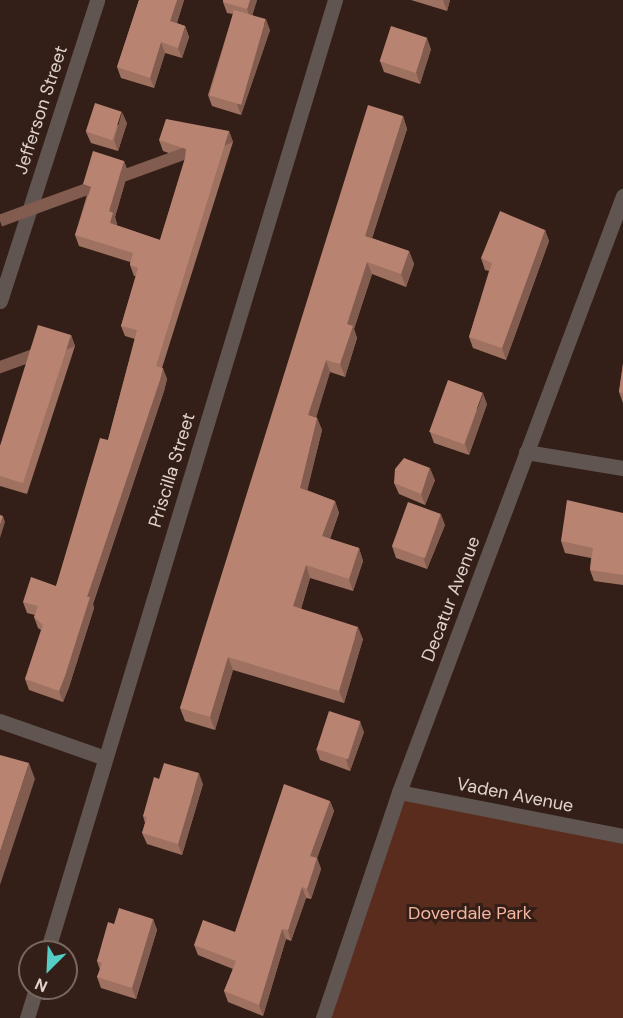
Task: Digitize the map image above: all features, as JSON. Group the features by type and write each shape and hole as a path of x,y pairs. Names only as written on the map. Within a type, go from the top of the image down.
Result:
{"street":[{"name":"Jefferson Street","path":"0,301 98,0"},
{"name":"Priscilla Street","path":"51,940 335,0"},
{"name":"Decatur Avenue","path":"323,1018 399,792 623,196"},
{"path":"526,452 623,468"},
{"path":"0,721 105,758"},
{"name":"Vaden Avenue","path":"399,792 623,836"},
{"path":"27,1018 32,1000"}],"green space":[{"name":"Doverdale Park","path":"399,792 623,836 623,1018 323,1018"}],"building":[{"path":"139,0 177,0 170,21 185,26 178,48 161,42 150,78 117,67"},
{"path":"223,0 250,0 247,9 223,2"},
{"path":"234,10 266,19 241,105 209,96"},
{"path":"391,26 427,38 416,73 380,61"},
{"path":"95,103 122,112 112,140 86,132"},
{"path":"368,105 403,116 365,236 409,251 401,274 367,262 347,324 353,326 340,364 326,360 308,415 317,418 300,488 335,501 322,536 359,548 349,579 306,565 293,606 358,627 339,691 228,657 210,717 180,708"},
{"path":"166,119 229,131 156,366 163,368 160,380 87,597 90,597 59,691 25,679 43,625 34,617 38,606 23,602 31,577 56,586 100,438 108,440 137,330 121,326 138,268 130,265 133,253 75,235 91,187 83,184 93,151 124,161 109,211 113,213 110,223 160,240 186,149 159,140"},
{"path":"500,211 545,230 502,348 469,337 492,263 481,258"},
{"path":"38,325 71,335 23,483 0,476 0,446"},
{"path":"623,364 623,393 619,392"},
{"path":"448,380 483,393 464,444 429,432"},
{"path":"404,458 430,468 421,494 394,483 395,469"},
{"path":"567,500 623,513 623,575 590,570 593,548 561,541"},
{"path":"408,502 441,514 425,558 392,546"},
{"path":"329,711 360,721 348,759 317,749"},
{"path":"0,755 29,763 0,852"},
{"path":"164,763 199,773 178,844 142,833 147,817 143,816 154,777 159,779"},
{"path":"284,784 330,801 310,856 317,858 307,889 302,887 288,930 282,929 259,1005 224,991 236,961 194,945 203,920 235,932"},
{"path":"119,908 153,919 132,988 97,977 102,963 97,961 108,922 114,924"}]}
